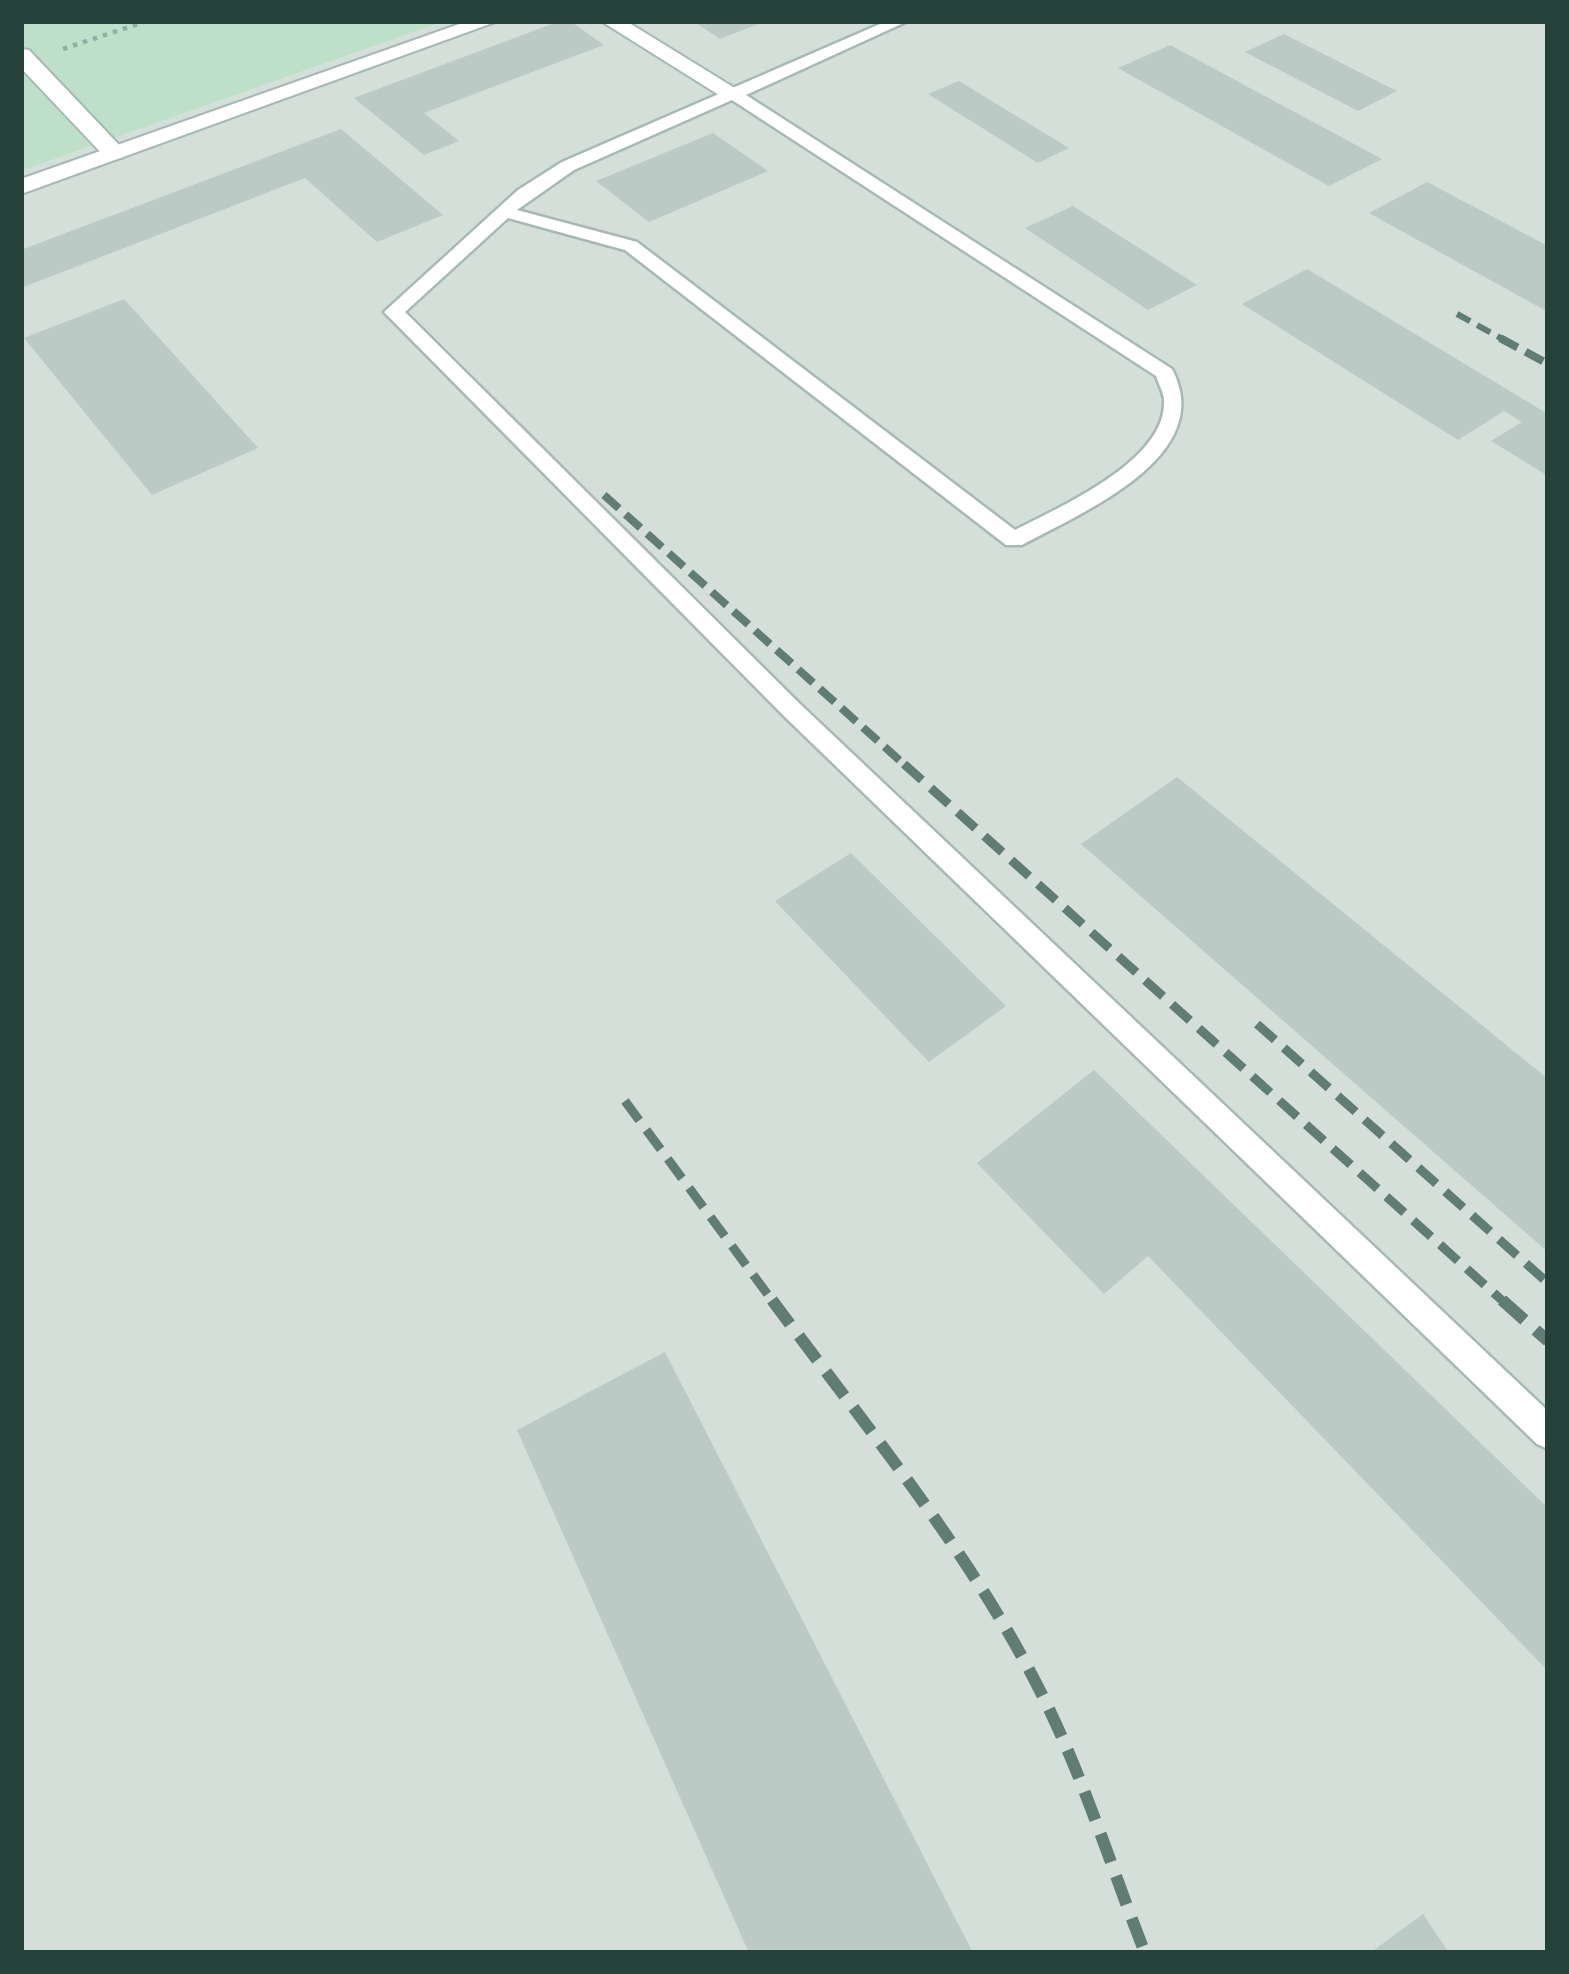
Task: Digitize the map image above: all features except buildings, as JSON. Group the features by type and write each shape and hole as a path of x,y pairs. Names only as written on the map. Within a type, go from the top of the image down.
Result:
{"street":[{"path":"21,187 488,21"},
{"path":"611,21 735,95"},
{"path":"24,58 114,153"}],"lane":[{"path":"900,21 568,166 505,212 394,312 792,710 1548,1433"},
{"path":"505,212 631,247 1014,540 1143,464 1172,421 1177,401 1165,373 735,95"}],"path":[{"path":"24,58 148,21"}],"shaded area":[{"path":"445,21 1548,21 1548,1953 21,1953 21,171"}],"green space":[{"path":"21,21 445,21 21,171"}],"railway":[{"path":"1457,314 1506,341"},
{"path":"1500,338 1548,364"},
{"path":"604,495 907,767"},
{"path":"904,764 1505,1303"},
{"path":"1257,1024 1548,1283"},
{"path":"625,1101 774,1303"},
{"path":"772,1300 925,1504 1028,1667 1080,1780 1145,1953"},
{"path":"1502,1300 1548,1341"}]}
